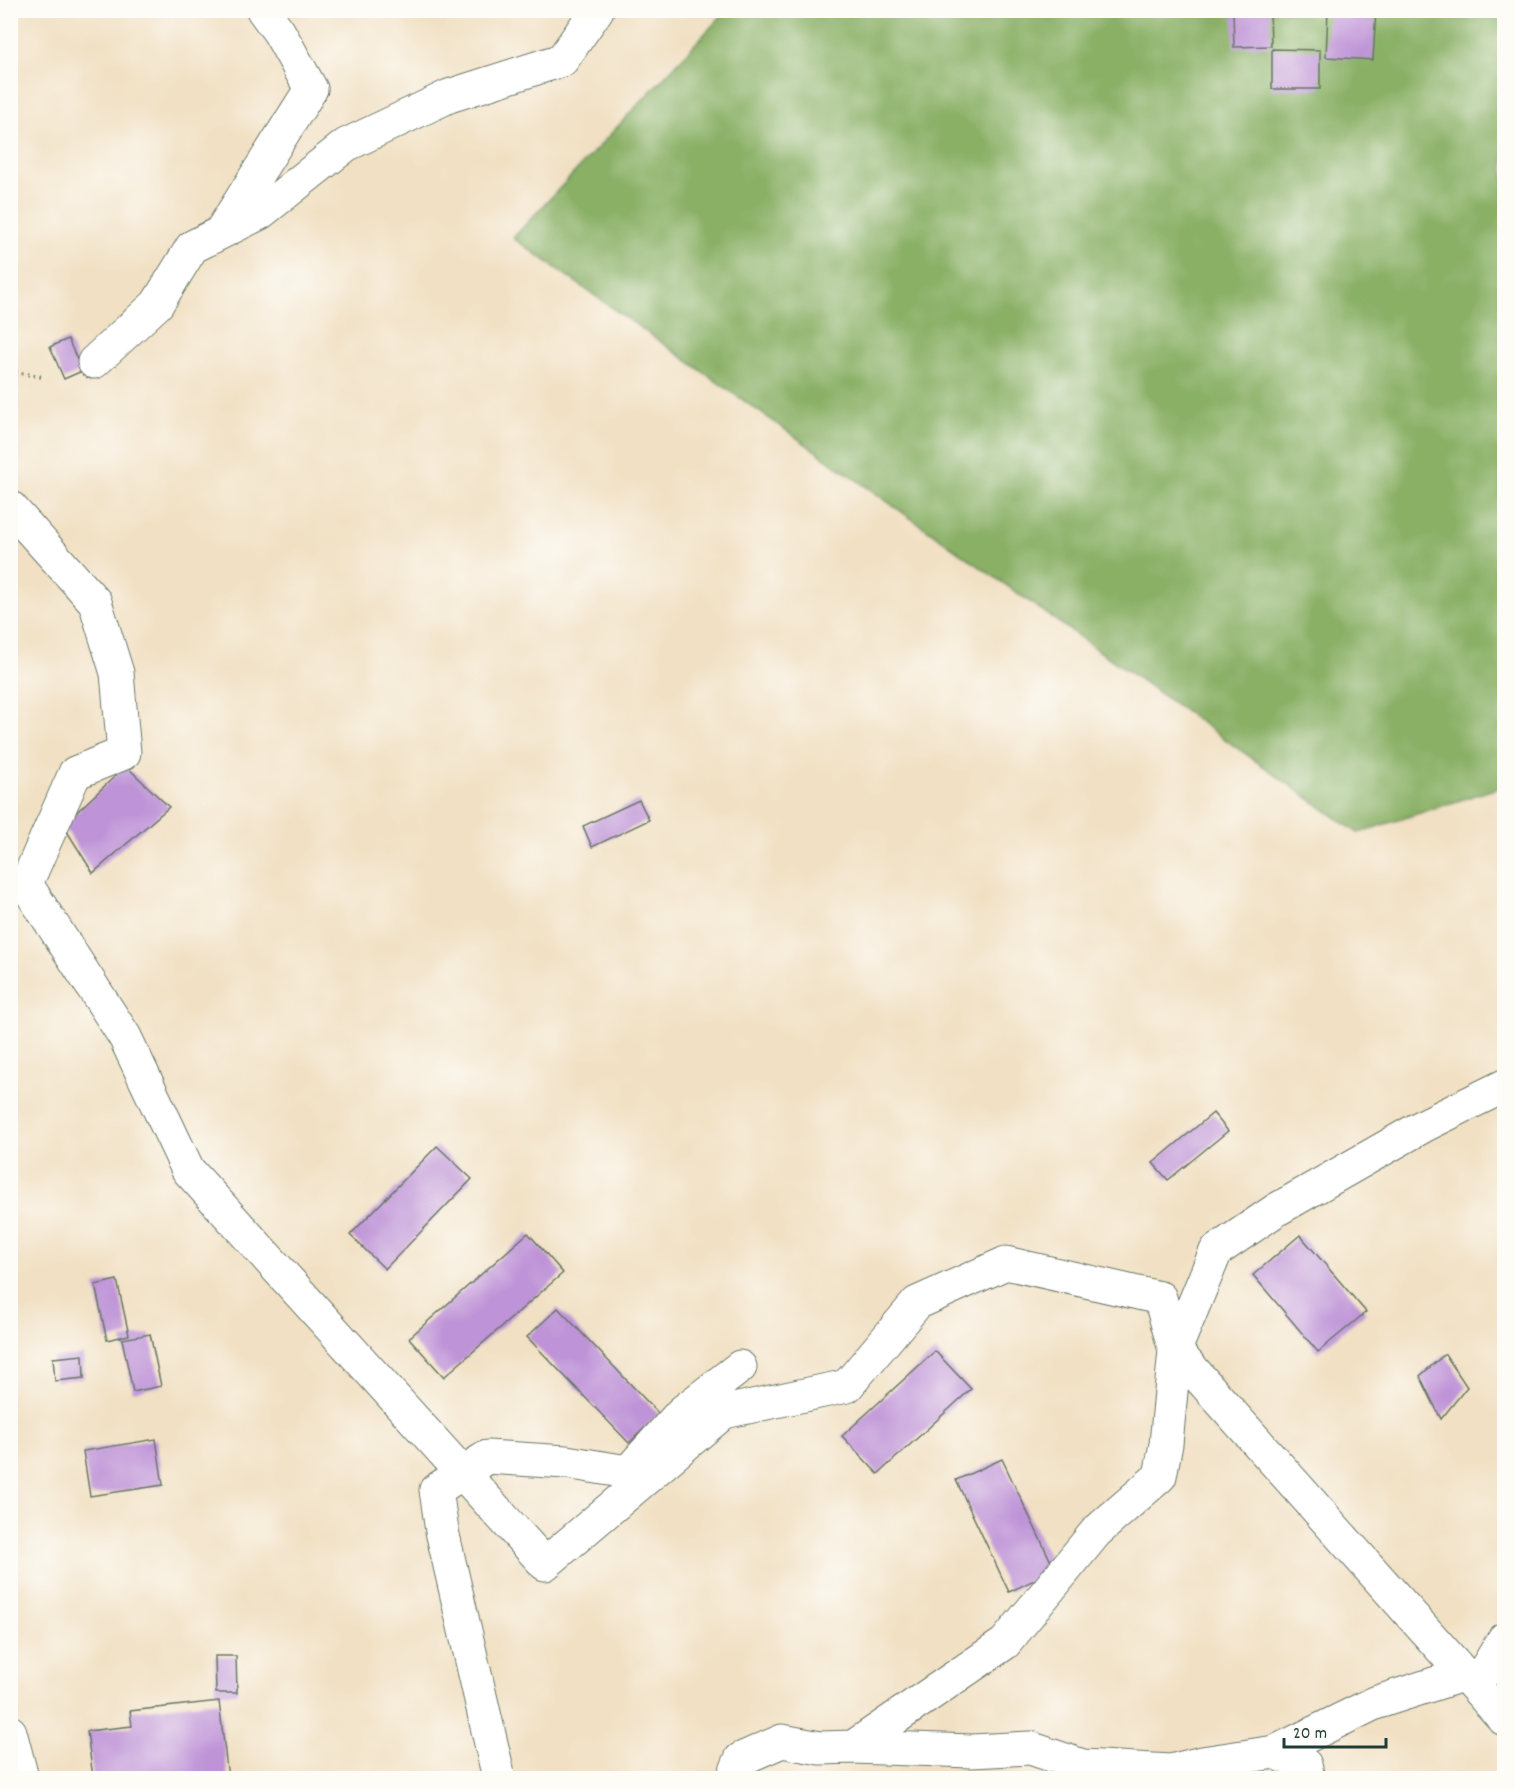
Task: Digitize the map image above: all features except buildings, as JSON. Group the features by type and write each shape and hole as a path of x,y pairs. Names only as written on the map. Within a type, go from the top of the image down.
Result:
{"street":[{"path":"219,234 311,89 279,32 263,10"},
{"path":"94,362 157,304 192,247 260,213 346,145 449,96 562,60 597,10"},
{"path":"10,507 95,602 117,673 124,753 75,773 26,885 125,1037 188,1170 545,1564 724,1413 847,1386 917,1303 1006,1263 1160,1298 1175,1350 1504,1719"},
{"path":"853,1747 1005,1643 1096,1532 1160,1476 1166,1444 1175,1350 1216,1251 1276,1210 1425,1125 1504,1086"},
{"path":"499,1779 442,1532 436,1490 487,1457 566,1462 628,1472 682,1412 740,1367"},
{"path":"733,1779 741,1759 782,1741 820,1748 972,1751 1030,1748 1083,1766 1171,1770 1275,1752 1376,1703 1470,1680 1504,1639"},
{"path":"1470,1680 1504,1713"},
{"path":"10,1732 22,1779"},
{"path":"1275,1752 1305,1765 1308,1779"}],"path":[{"path":"10,371 42,377"}],"green space":[{"path":"726,11 1504,11 1504,786 1358,833 513,238"}]}
